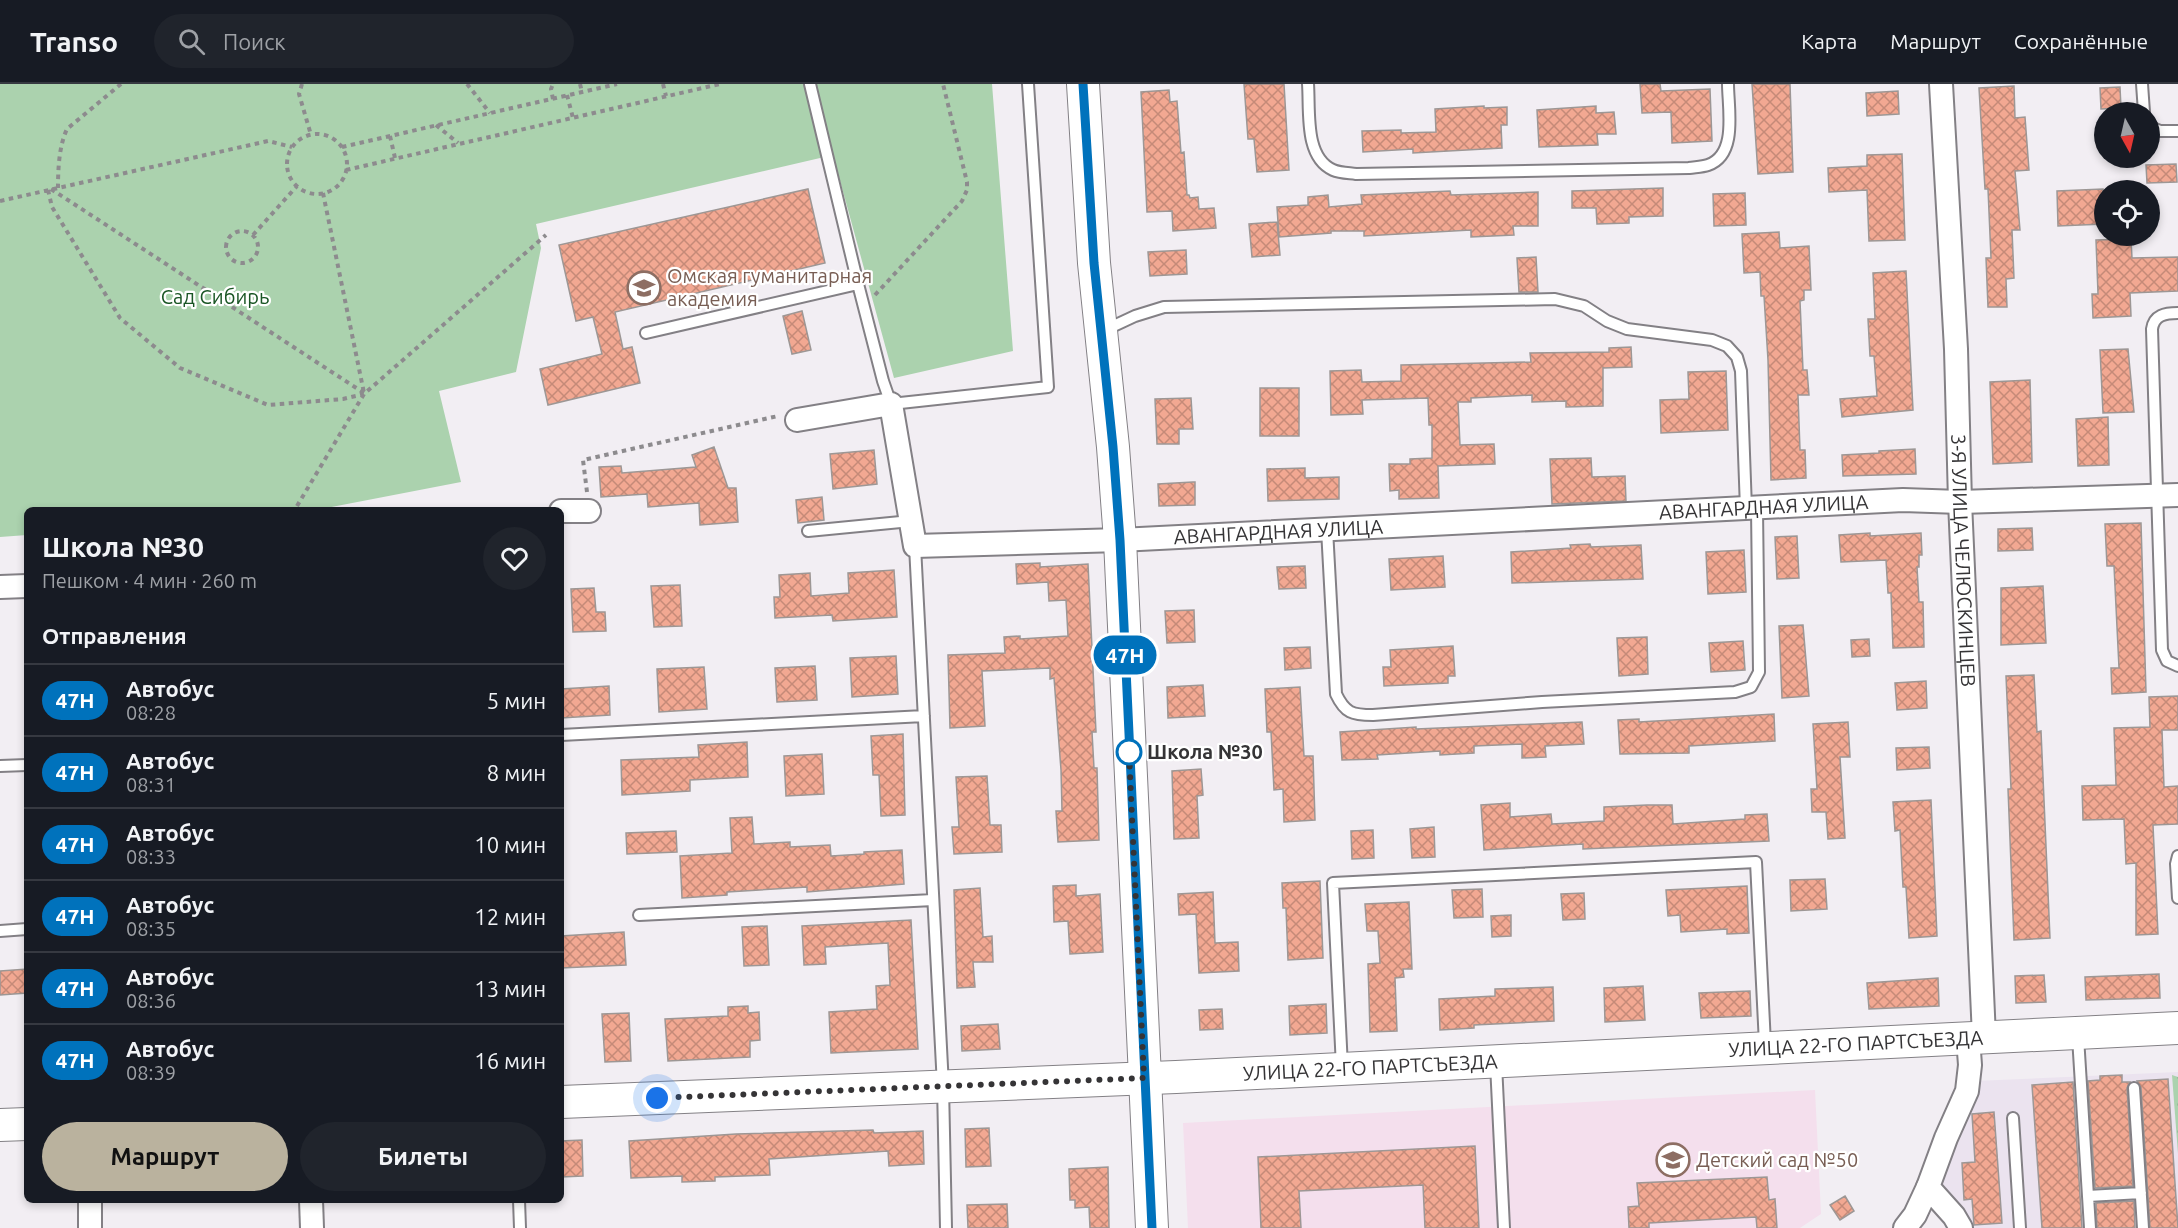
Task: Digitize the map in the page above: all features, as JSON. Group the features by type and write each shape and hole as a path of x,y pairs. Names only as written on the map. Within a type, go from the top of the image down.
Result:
{"main road":[{"path":"1083,84 1100,332 1113,447 1120,540 1152,1228"},
{"name":"УЛИЦА 22-ГО ПАРТСЪЕЗДА","path":"564,1102 1144,1078 2178,1028"},
{"path":"0,1125 24,1124"}],"street":[{"name":"3-Я УЛИЦА ЧЕЛЮСКИНЦЕВ","path":"1905,1228 1916,1215 1967,1091 1976,1037 1956,349 1941,84"},
{"path":"797,420 891,404 915,546"},
{"name":"АВАНГАРДНАЯ УЛИЦА","path":"915,546 1120,540 1903,500 1960,502 2168,495"},
{"path":"564,511 589,511"},
{"path":"0,586 24,586"},
{"path":"1928,1187 1954,1216 1961,1228"},
{"path":"90,1203 90,1228"},
{"path":"311,1203 312,1228"}],"lane":[{"path":"810,84 858,284 891,404 1048,387 1028,84"},
{"path":"1308,84 1312,138 1318,159 1333,171 1356,174 1689,168 1709,165 1723,155 1729,135 1728,84"},
{"path":"2142,84 2143,102"},
{"path":"2160,132 2178,131"},
{"path":"645,333 858,284"},
{"path":"1100,332 1135,316 1164,307 1555,299 1584,306 1607,321 1627,329 1712,340 1727,346 1737,357 1741,371 1759,672 1751,687 1735,692 1355,715 1342,706 1336,694 1328,529"},
{"path":"2178,313 2162,315 2153,323 2152,329 2168,495 2162,650 2167,661 2178,666"},
{"path":"808,531 911,521"},
{"path":"915,546 943,1086 946,1228"},
{"path":"564,735 924,716"},
{"path":"0,766 24,765"},
{"path":"2178,856 2176,864 2178,898"},
{"path":"1342,1068 1333,883 1733,863 1756,862 1765,1048"},
{"path":"639,915 933,900"},
{"path":"0,931 24,929"},
{"path":"2077,1032 2090,1228"},
{"path":"1496,1061 1504,1228"},
{"path":"2134,1088 2144,1228"},
{"path":"2013,1118 2020,1228"},
{"path":"2088,1196 2141,1193"},
{"path":"519,1203 520,1228"}],"path":[{"path":"58,188 63,137 67,129 121,84"},
{"path":"302,84 300,94 311,135"},
{"path":"467,84 490,113"},
{"path":"553,99 554,84"},
{"path":"580,84 582,92"},
{"path":"342,147 617,84"},
{"path":"663,84 666,96"},
{"path":"346,170 720,84"},
{"path":"874,296 962,201 967,190 965,170 943,84"},
{"path":"567,95 573,118"},
{"path":"436,125 459,144"},
{"path":"322,134 333,139 342,147 346,158 346,170 342,180 334,189 311,194 292,181 287,170 287,158 292,147 300,139 322,134"},
{"path":"390,136 395,158"},
{"path":"0,201 268,141 292,147"},
{"path":"253,235 297,186"},
{"path":"50,190 364,394"},
{"path":"50,190 52,207 120,318 180,368 268,405 343,399 364,394"},
{"path":"323,193 364,394"},
{"path":"239,231 247,231 253,235 257,241 256,255 244,263 231,259 226,246 228,238 239,231"},
{"path":"297,506 364,394 546,235"},
{"path":"589,511 583,460 775,416 797,420"}],"shaded area":[{"path":"2178,1072 2178,1228 1962,1228 1938,1188 1975,1081"},
{"path":"1815,1090 1821,1214 1800,1228 1188,1228 1183,1123"}],"green space":[{"name":"Сад Сибирь","path":"0,84 992,84 1013,351 894,378 833,155 536,224 541,248 516,372 439,391 461,482 332,507 24,507 24,535 0,537"},
{"path":"2172,1075 2178,1077 2178,1154"}],"building":[{"path":"1244,84 1284,84 1289,170 1257,172 1254,139 1248,139"},
{"path":"1640,84 1660,84 1661,91 1710,89 1712,141 1672,143 1671,112 1642,113"},
{"path":"1752,84 1790,84 1793,172 1758,174"},
{"path":"2014,86 2015,118 2025,117 2029,170 2015,171 2020,230 2012,230 2014,278 2006,279 2007,307 1988,307 1986,258 1991,258 1988,189 1985,189 1979,88"},
{"path":"2120,87 2121,102 2101,102 2100,88"},
{"path":"1169,90 1170,102 1177,101 1187,195 1190,198 1198,197 1199,209 1214,208 1216,228 1173,231 1172,211 1147,212 1141,92"},
{"path":"1898,91 1899,114 1867,116 1866,93"},
{"path":"1484,106 1484,108 1507,107 1507,125 1501,125 1502,148 1413,153 1413,149 1363,152 1362,131 1436,132 1435,109"},
{"path":"1596,106 1596,113 1614,112 1616,134 1597,134 1598,145 1539,147 1537,110"},
{"path":"1902,154 1905,240 1869,241 1867,190 1829,192 1828,168 1867,166 1867,155"},
{"path":"2176,164 2177,182 2147,180 2146,168 2160,168 2160,165"},
{"path":"1663,188 1663,216 1629,217 1629,223 1597,224 1596,208 1572,208 1572,191"},
{"name":"Омская гуманитарная академия","path":"808,189 825,263 615,312 623,349 632,347 640,383 548,405 540,369 602,354 593,317 576,321 559,245"},
{"path":"2094,189 2094,224 2058,226 2057,191"},
{"path":"1450,191 1451,195 1538,192 1538,226 1513,226 1514,235 1471,237 1471,230 1364,236 1364,231 1331,231 1331,233 1279,237 1277,207 1308,205 1308,197 1328,195 1329,207 1362,204 1361,195"},
{"path":"1745,193 1746,225 1714,226 1713,194"},
{"path":"1277,222 1280,255 1252,257 1249,224"},
{"path":"1779,232 1780,248 1809,246 1811,290 1804,290 1804,300 1800,301 1803,370 1807,370 1809,395 1798,395 1800,450 1805,450 1806,478 1771,480 1764,296 1761,296 1760,272 1744,273 1742,234"},
{"path":"2096,246 2131,246 2132,258 2178,257 2178,291 2130,293 2131,316 2093,318 2092,294 2098,294"},
{"path":"1186,250 1187,274 1150,276 1148,252"},
{"path":"1536,257 1538,292 1519,292 1517,258"},
{"path":"1906,271 1913,410 1842,417 1840,399 1877,396 1874,356 1870,356 1868,319 1875,319 1873,273"},
{"path":"802,311 811,350 792,354 783,316"},
{"path":"1631,347 1632,367 1603,368 1603,406 1566,407 1566,401 1532,402 1532,395 1471,398 1471,402 1458,402 1460,445 1494,444 1495,464 1438,466 1439,498 1399,499 1399,490 1390,491 1389,464 1410,464 1410,459 1432,458 1432,425 1429,425 1428,398 1362,400 1363,414 1331,415 1330,371 1361,370 1362,382 1401,381 1401,365 1531,362 1530,353 1609,352 1609,348"},
{"path":"2128,349 2134,412 2103,413 2100,350"},
{"path":"1726,371 1728,430 1661,433 1660,400 1689,399 1688,372"},
{"path":"2030,380 2032,462 1993,464 1990,382"},
{"path":"1260,388 1299,388 1299,436 1260,436"},
{"path":"1191,398 1193,429 1179,429 1179,444 1157,444 1155,399"},
{"path":"2108,417 2109,465 2078,466 2076,419"},
{"path":"714,447 728,488 736,488 738,522 700,525 699,503 648,507 647,494 601,497 599,467 621,466 622,473 696,467 692,455"},
{"path":"1915,449 1916,474 1843,476 1842,455"},
{"path":"874,450 877,484 833,489 830,454"},
{"path":"1591,458 1592,477 1625,476 1626,501 1552,504 1550,459"},
{"path":"1305,468 1305,478 1339,477 1339,499 1268,501 1267,469"},
{"path":"1195,482 1195,505 1159,506 1158,484"},
{"path":"822,497 824,520 798,523 796,500"},
{"path":"2141,523 2146,692 2112,694 2111,668 2119,668 2114,566 2107,566 2105,524"},
{"path":"2032,528 2033,550 1998,551 1998,529"},
{"path":"1870,533 1870,536 1921,533 1922,555 1919,555 1919,567 1917,567 1919,602 1923,602 1924,647 1893,648 1891,593 1888,593 1886,560 1841,562 1839,535"},
{"path":"1797,536 1799,578 1777,579 1775,537"},
{"path":"1590,544 1591,547 1641,545 1643,579 1512,583 1511,552 1571,548 1570,545"},
{"path":"1744,550 1746,592 1708,594 1706,552"},
{"path":"1443,556 1445,587 1391,590 1389,559"},
{"path":"1040,563 1040,567 1088,564 1096,732 1092,732 1094,768 1097,768 1099,840 1058,842 1056,811 1062,811 1061,770 1054,678 1050,679 1050,668 982,671 985,726 950,728 948,655 1005,653 1004,637 1020,636 1020,639 1068,636 1066,600 1049,601 1048,582 1017,584 1016,564"},
{"path":"1305,566 1306,588 1279,589 1277,567"},
{"path":"894,570 897,617 833,621 832,615 775,618 774,597 780,597 779,575 810,573 811,596 849,593 848,573"},
{"path":"680,585 682,626 654,627 651,586"},
{"path":"2043,586 2046,643 2001,645 2001,588"},
{"path":"594,588 596,612 605,612 606,631 573,632 571,589"},
{"path":"1194,610 1195,642 1167,643 1165,611"},
{"path":"1803,625 1809,696 1782,698 1779,626"},
{"path":"1647,637 1648,674 1619,676 1617,638"},
{"path":"1869,639 1870,656 1852,657 1851,640"},
{"path":"1743,641 1745,670 1711,672 1709,643"},
{"path":"1453,646 1455,676 1448,676 1448,683 1384,686 1383,667 1391,667 1390,650"},
{"path":"1310,647 1311,668 1285,670 1284,648"},
{"path":"896,656 898,694 852,697 850,658"},
{"path":"815,666 817,700 777,702 775,668"},
{"path":"704,667 707,709 659,712 657,669"},
{"path":"2034,675 2037,732 2041,731 2050,938 2014,940 2006,676"},
{"path":"1926,681 1927,708 1897,710 1895,683"},
{"path":"1203,685 1205,716 1168,718 1167,687"},
{"path":"609,686 610,715 564,718 564,689"},
{"path":"1300,687 1304,756 1313,756 1315,820 1284,822 1283,789 1274,790 1271,732 1267,732 1265,689"},
{"path":"2178,696 2178,730 2162,730 2164,787 2178,786 2178,824 2153,825 2158,934 2136,935 2136,863 2126,864 2124,819 2083,820 2082,786 2116,785 2114,728 2150,727 2149,697"},
{"path":"1774,714 1775,741 1689,746 1689,753 1620,754 1618,720 1639,719 1639,722"},
{"path":"1582,722 1584,744 1545,746 1546,757 1522,758 1522,744 1474,746 1474,753 1440,755 1440,751 1377,755 1378,759 1342,760 1340,732 1416,727 1416,729"},
{"path":"1848,722 1850,757 1840,757 1845,838 1828,839 1826,812 1812,812 1811,789 1817,789 1813,724"},
{"path":"903,734 905,815 881,816 879,775 873,775 871,736"},
{"path":"747,742 748,777 690,780 690,791 622,795 621,760 699,757 698,745"},
{"path":"1929,747 1930,768 1897,770 1896,748"},
{"path":"822,754 824,794 786,796 784,756"},
{"path":"1201,769 1203,795 1197,796 1199,838 1174,839 1172,771"},
{"path":"987,776 990,825 1001,825 1002,852 954,854 952,827 959,827 956,777"},
{"path":"1931,800 1937,936 1909,938 1900,830 1895,831 1893,802"},
{"path":"1510,803 1510,817 1551,814 1552,824 1604,821 1604,807 1647,805 1672,805 1673,824 1745,819 1745,815 1767,814 1769,841 1583,849 1583,844 1484,850 1481,805"},
{"path":"752,817 754,844 790,842 790,847 830,845 831,856 902,850 904,884 807,892 807,887 727,892 727,895 682,898 680,856 732,853 730,818"},
{"path":"1434,827 1435,857 1412,858 1410,829"},
{"path":"1373,830 1374,858 1352,859 1351,831"},
{"path":"676,831 677,852 627,854 626,833"},
{"path":"1825,879 1827,909 1791,911 1790,880"},
{"path":"1320,881 1323,958 1288,960 1286,908 1283,908 1282,883"},
{"path":"1076,885 1076,896 1100,894 1103,952 1070,954 1068,921 1054,922 1053,886"},
{"path":"1747,886 1749,933 1727,934 1727,929 1681,932 1680,915 1668,916 1666,890"},
{"path":"980,888 983,937 992,936 993,962 973,962 975,987 957,988 954,890"},
{"path":"1482,889 1483,917 1454,918 1452,890"},
{"path":"1213,892 1215,943 1238,942 1239,971 1199,973 1196,914 1179,915 1178,894"},
{"path":"1584,893 1585,919 1563,920 1561,894"},
{"path":"1409,902 1412,969 1403,969 1404,977 1395,978 1397,1031 1370,1032 1368,964 1380,963 1378,931 1367,931 1365,904"},
{"path":"1511,915 1511,936 1492,937 1491,916"},
{"path":"911,920 918,1049 831,1053 829,1012 877,1009 876,986 890,985 888,943 825,947 826,964 804,965 802,926"},
{"path":"767,926 769,965 744,966 742,927"},
{"path":"624,932 626,965 564,968 564,936"},
{"path":"24,969 24,993 0,995 0,971"},
{"path":"2159,974 2160,998 2086,1000 2085,977"},
{"path":"2044,975 2046,1002 2016,1003 2015,976"},
{"path":"1938,978 1939,1006 1869,1009 1867,983"},
{"path":"1643,986 1645,1020 1605,1022 1604,988"},
{"path":"1553,987 1554,1021 1474,1025 1474,1028 1440,1030 1439,999 1495,996 1495,989"},
{"path":"1750,991 1751,1016 1701,1018 1699,993"},
{"path":"1326,1004 1327,1033 1290,1035 1289,1006"},
{"path":"748,1006 748,1013 759,1012 760,1040 750,1041 750,1057 668,1061 665,1019 728,1016 728,1007"},
{"path":"1222,1009 1223,1029 1200,1030 1199,1010"},
{"path":"629,1013 631,1061 605,1062 602,1014"},
{"path":"998,1024 1000,1049 962,1051 961,1026"},
{"path":"2122,1075 2122,1082 2130,1082 2127,1088 2133,1186 2095,1188 2088,1081 2100,1080 2100,1076"},
{"path":"2168,1079 2178,1228 2150,1228 2141,1088 2137,1081"},
{"path":"2073,1082 2082,1228 2042,1228 2032,1085"},
{"path":"1994,1112 2002,1223 1974,1225 1972,1199 1964,1200 1962,1163 1975,1162 1972,1114"},
{"path":"989,1128 991,1166 966,1167 965,1129"},
{"path":"873,1130 874,1133 923,1131 924,1164 889,1166 888,1151 769,1159 770,1175 715,1177 715,1181 682,1182 682,1176 631,1178 629,1141 736,1134"},
{"path":"582,1140 583,1176 564,1177 564,1141"},
{"path":"1475,1146 1479,1228 1425,1228 1423,1185 1299,1191 1301,1228 1261,1228 1258,1157"},
{"path":"1108,1167 1109,1228 1090,1228 1089,1207 1075,1208 1075,1200 1070,1200 1069,1169"},
{"path":"1767,1177 1769,1200 1775,1199 1777,1228 1757,1228 1756,1217 1649,1223 1649,1228 1629,1228 1628,1207 1639,1206 1637,1183"},
{"path":"1845,1196 1854,1211 1840,1220 1830,1205"},
{"path":"2134,1201 2135,1228 2097,1228 2096,1203"},
{"path":"1007,1204 1008,1228 968,1228 967,1205"}],"bus line":[{"name":"47Н","path":"1083,84 1094,263 1120,540 1152,1228"}],"place":[{"name":"Омская гуманитарная академия","path":"644,288"},
{"name":"Школа №30","path":"1129,752"},
{"name":"Детский сад №50","path":"1673,1160"}],"route":[{"path":"657,1098 1144,1078 1129,752"}]}
